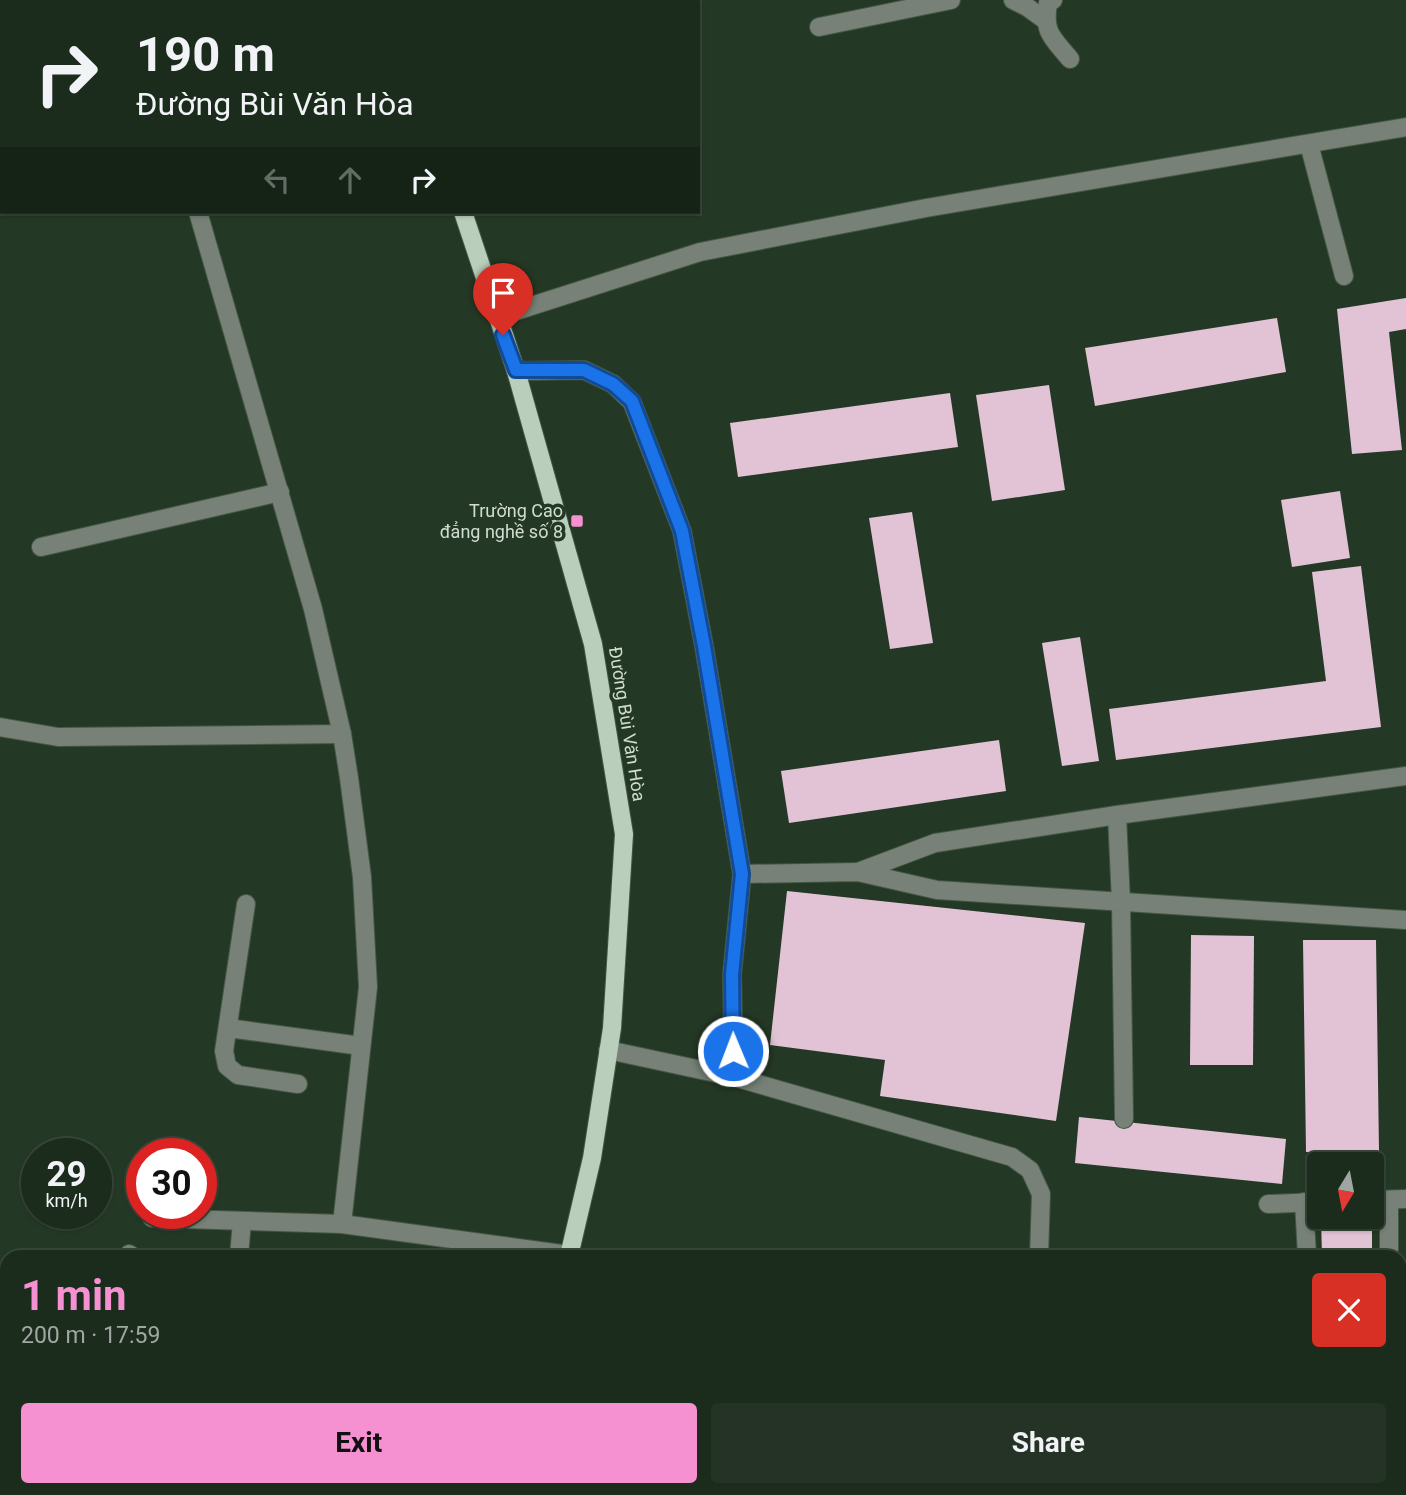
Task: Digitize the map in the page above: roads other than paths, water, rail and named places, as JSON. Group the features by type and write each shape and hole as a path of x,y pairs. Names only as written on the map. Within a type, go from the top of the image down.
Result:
{"main road":[{"name":"Đường Bùi Văn Hòa","path":"464,214 516,370 593,644 624,834 612,1028 592,1158 570,1250"}],"street":[{"path":"819,27 951,0"},
{"path":"1013,0 1045,20"},
{"path":"1053,0 1048,3 1045,20 1050,36 1070,59"},
{"path":"497,317 701,252 926,208 1406,127"},
{"path":"1309,144 1344,276"},
{"path":"199,214 313,610 342,734 362,877 368,986 342,1224"},
{"path":"516,370 584,370 613,384 632,401 682,531 742,874 732,975 734,1077"},
{"path":"41,547 279,492"},
{"path":"0,727 58,737 342,734"},
{"path":"858,872 935,843 1406,776"},
{"path":"1117,815 1124,1119"},
{"path":"742,874 858,872 937,890 1406,920"},
{"path":"246,904 224,1051 228,1066 237,1076 298,1084"},
{"path":"228,1028 362,1046"},
{"path":"608,1051 734,1077 1012,1157 1030,1170 1041,1194 1039,1250"},
{"path":"1388,1250 1389,1200"},
{"path":"1268,1204 1307,1202"},
{"path":"217,1220 342,1224 526,1250"},
{"path":"240,1250 242,1221"},
{"path":"1308,1250 1310,1229"}],"place":[{"name":"Trường Cao đẳng nghề số 8","path":"577,521"}]}
